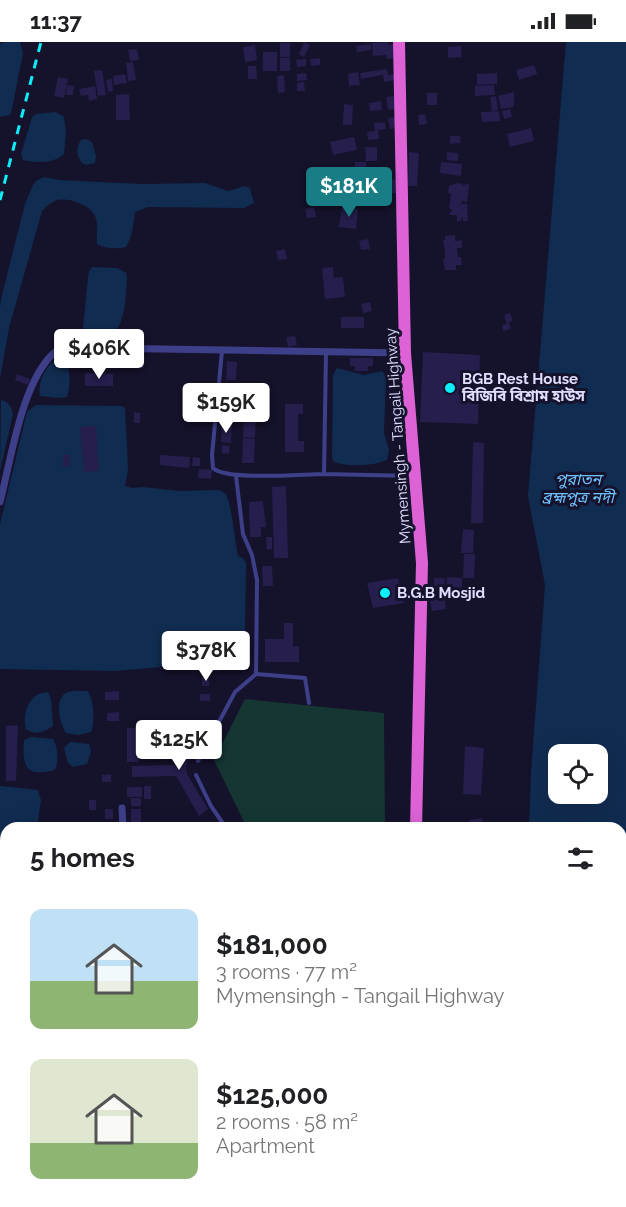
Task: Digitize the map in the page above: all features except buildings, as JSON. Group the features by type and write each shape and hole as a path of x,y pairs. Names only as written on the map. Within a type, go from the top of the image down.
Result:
{"highway":[{"name":"Mymensingh - Tangail Highway","path":"399,42 405,353 422,564 416,822"}],"street":[{"path":"0,502 27,399 42,368 56,351 69,346 405,353"},
{"path":"122,808 123,822"}],"lane":[{"path":"99,348 99,370"},
{"path":"222,350 212,456 213,468 217,472 236,476 324,474 416,476"},
{"path":"324,474 326,352"},
{"path":"236,476 243,534 252,555 257,580 256,674"},
{"path":"198,761 235,692 256,674 305,678 309,703"},
{"path":"195,775 222,822"}],"green space":[{"path":"245,699 384,713 385,822 244,822 214,760"}],"water":[{"path":"20,42 23,53 10,115 0,117 0,44"},
{"name":"পুরাতন ব্রহ্মপুত্র নদী","path":"566,42 626,42 626,822 529,822 545,585 528,496"},
{"path":"56,112 64,117 66,133 64,154 55,160 45,162 23,160 21,154 32,117 36,114"},
{"path":"86,139 92,142 96,156 95,163 86,165 80,160 77,149 81,140"},
{"path":"44,177 59,180 142,184 205,183 228,191 245,186 250,188 254,203 244,208 148,207 135,212 126,247 115,248 97,244 96,219 88,208 67,200 57,200 51,203 42,211 9,328 0,378 2,295 25,204 33,185"},
{"path":"92,267 117,268 126,273 127,278 121,322 116,331 109,336 98,338 85,334 83,328 89,271"},
{"path":"56,360 66,361 68,365 70,379 67,397 40,396 43,376 48,366"},
{"path":"337,368 364,375 382,371 386,377 384,433 389,450 387,460 361,465 334,462 332,458 333,375"},
{"path":"1,400 9,405 13,414 0,471"},
{"path":"36,405 121,406 125,408 128,469 125,486 180,491 219,490 226,494 238,556 246,563 245,632 239,636 230,660 218,671 162,667 114,671 0,669 0,524 27,412"},
{"path":"88,691 93,711 91,732 78,735 66,733 59,711 63,695 68,692"},
{"path":"48,692 51,699 53,726 40,732 26,729 25,717 28,705 36,696"},
{"path":"32,737 53,739 57,755 55,770 32,771 25,764 24,740"},
{"path":"70,742 89,744 91,752 87,764 73,767 68,763 64,748"},
{"path":"0,786 38,790 41,800 38,822 0,822"}],"railway":[{"path":"0,200 41,42"}],"place":[{"name":"BGB Rest House বিজিবি বিশ্রাম হাউস","path":"450,388"},
{"name":"B.G.B Mosjid","path":"385,593"}]}
